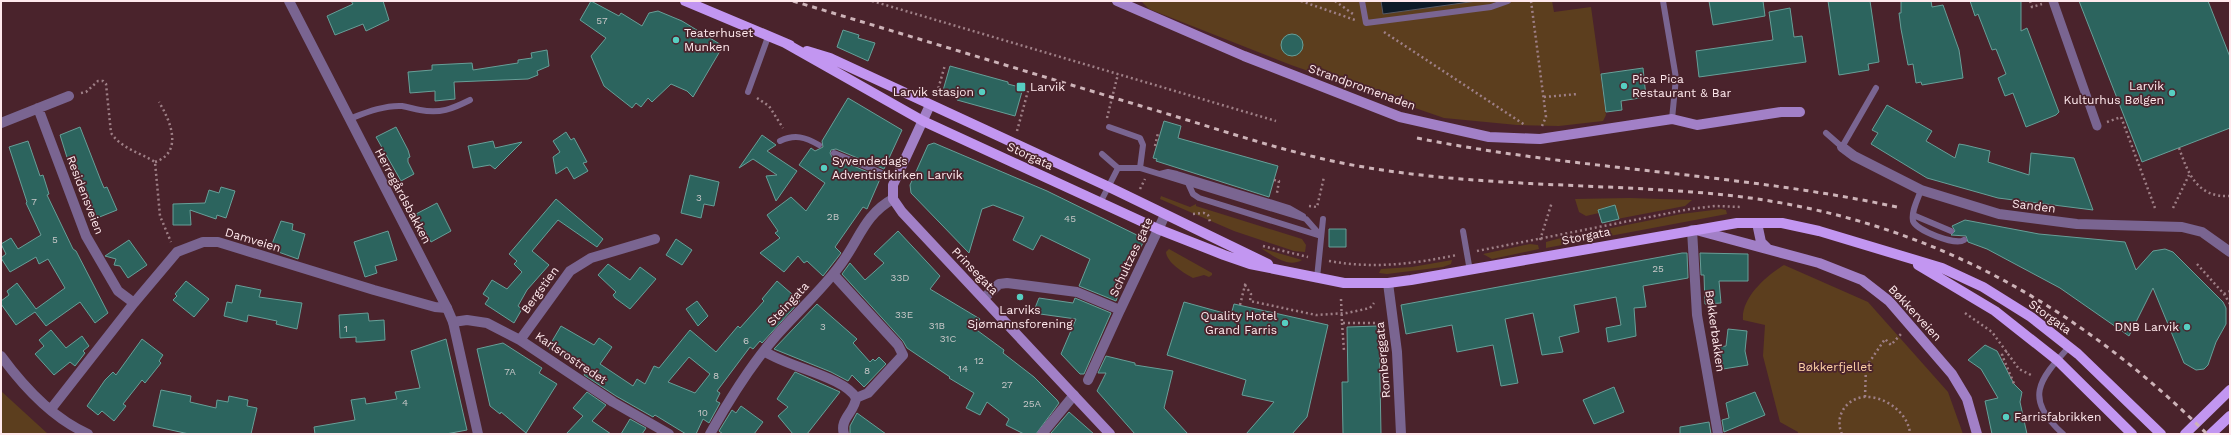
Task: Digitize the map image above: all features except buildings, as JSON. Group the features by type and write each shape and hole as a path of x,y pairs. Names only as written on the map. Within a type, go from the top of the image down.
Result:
{"main road":[{"name":"Storgata","path":"685,1 785,43 830,58 933,101 1274,268"},
{"name":"Strandpromenaden","path":"1117,1 1244,56 1400,117 1489,137 1540,139 1672,119 1697,125 1781,112 1800,112"},
{"name":"Storgata","path":"785,43 923,120 1158,229 1250,264 1317,278 1344,282 1388,283 1470,271 1738,223 1782,223 1819,231 1942,268 1983,287 2031,317 2069,347 2161,434"},
{"path":"893,199 893,185 933,101"},
{"name":"Prinsegata","path":"893,199 902,212 1110,434"},
{"path":"1757,223 1761,242 1768,249"},
{"name":"Bøkkerveien","path":"1694,230 1819,263 1862,280 1889,301 1952,374 1967,399 1977,434"},
{"name":"Storgata","path":"1901,255 1995,311 2057,360 2132,434"},
{"path":"2185,434 2230,390"},
{"path":"2211,434 2230,416"}],"street":[{"name":"Herregårdsbakken","path":"290,1 349,120 447,308 453,322 478,434"},
{"path":"2054,1 2097,126"},
{"path":"1,123 69,96"},
{"name":"Residensveien","path":"38,108 86,236 118,291 134,303"},
{"name":"Sanden","path":"1842,147 1854,156 1922,190 1998,214 2034,220 2076,224 2182,227 2202,232 2230,252"},
{"name":"Steingata","path":"710,434 745,376 764,351 833,274 880,206 893,199"},
{"name":"Schultzes gate","path":"1088,380 1164,215"},
{"name":"Bøkkerbakken","path":"1694,230 1697,315 1718,434"},
{"name":"Bergstien","path":"520,340 570,271 591,258 655,239"},
{"name":"Damveien","path":"176,252 203,242 218,242 374,290 435,307 447,308"},
{"path":"51,409 176,252"},
{"path":"833,274 898,345 903,355 868,393 856,398"},
{"name":"Schultzes gate","path":"984,298 999,284 1007,283 1077,292 1120,310"},
{"name":"Romberggata","path":"1388,283 1397,352 1401,434"},
{"name":"Karlsrostredet","path":"453,322 467,320 487,322 520,340 613,402 669,434"},
{"path":"764,351 785,363 833,380 849,388 856,398 856,405 843,425 844,434"},
{"path":"1,356 51,409 67,422 88,434"},
{"path":"1042,434 1074,395"}],"lane":[{"path":"1362,1 1366,24 1491,7 1508,1"},
{"path":"1663,1 1676,78 1672,119"},
{"path":"748,92 768,36"},
{"path":"1826,133 1842,147 1876,88"},
{"path":"349,120 374,110 390,106 403,106 436,113 448,111 470,100"},
{"path":"1110,127 1140,138 1143,145 1140,168"},
{"path":"780,141 789,137 801,137 819,145"},
{"path":"834,153 896,179"},
{"path":"1102,154 1118,168 1140,168 1306,219"},
{"path":"1100,203 1118,168"},
{"path":"1160,174 1168,172 1177,174 1275,203 1298,212 1320,236"},
{"path":"1188,183 1193,194 1199,198 1320,236"},
{"path":"1922,190 1913,215 1914,222 1919,228 1955,242 1964,240"},
{"path":"1913,215 1951,231"},
{"path":"1317,278 1322,219"},
{"path":"1463,231 1470,271"},
{"path":"2063,434 2046,417 2040,404 2039,391 2043,380 2057,360 2069,347"}],"path":[{"path":"872,1 1276,121"},
{"path":"1301,1 1366,24 1393,36 1526,125 1532,127"},
{"path":"1335,1 1366,24"},
{"path":"1531,1 1546,117 1539,130"},
{"path":"2030,1 2032,8 2044,3"},
{"path":"933,101 945,64"},
{"path":"1107,117 1118,74"},
{"path":"69,96 86,92 94,82 103,81 107,89 111,133 128,150 141,154 155,162"},
{"path":"748,92 770,106 778,120"},
{"path":"1017,132 1028,92"},
{"path":"1544,97 1578,94"},
{"path":"155,162 160,160 169,150 173,138 169,122 159,102"},
{"path":"2097,126 2121,117 2155,208"},
{"path":"2179,148 2189,175 2204,190 2214,194 2230,196"},
{"path":"155,162 160,216 176,252"},
{"path":"2173,208 2189,175"},
{"path":"1274,180 1279,181 1280,184 1275,203"},
{"path":"1541,244 1540,240 1552,202"},
{"path":"1476,252 1690,209 1715,206 1742,207"},
{"path":"1194,218 1189,215 1204,213 1208,215 1211,225 1205,223"},
{"path":"1256,243 1319,259 1365,266 1422,262 1457,255"},
{"path":"2197,264 2224,294 2230,304"},
{"path":"1240,305 1246,283 1251,294 1250,301 1316,315 1342,313 1370,308 1374,303"},
{"path":"2224,294 2230,291"},
{"path":"1341,299 1344,351"},
{"path":"1966,313 1992,332 2019,369 2043,380"},
{"path":"1342,323 1383,322"},
{"path":"1865,397 1866,367 1885,339 1891,345 1910,324"},
{"path":"2007,351 2002,355 2015,386"},
{"path":"1842,434 1839,418 1845,405 1865,397 1880,399 1896,409 1905,418 1910,434"}],"green space":[{"path":"1141,1 1381,1 1383,14 1477,1 1552,1 1554,12 1591,7 1606,115 1603,121 1559,126 1517,125 1444,118 1291,65 1149,9"},
{"path":"1161,196 1190,207 1196,204 1196,206 1302,239 1306,245 1305,252 1294,251 1234,231 1160,199"},
{"path":"1630,198 1692,200 1685,206 1617,219 1614,206 1600,209 1599,213 1586,216 1579,212 1575,199"},
{"path":"1721,209 1726,210 1727,214 1546,248 1546,242 1557,239 1681,214"},
{"path":"1530,244 1538,245 1539,249 1492,259 1483,254"},
{"path":"1261,248 1302,260 1291,263 1286,262"},
{"path":"1169,249 1212,273 1212,275 1209,277 1204,275 1193,278 1189,276 1169,260 1166,252"},
{"path":"1452,260 1451,264 1443,267 1387,274 1379,273 1381,269 1412,267"},
{"name":"Bøkkerfjellet","path":"1784,265 1868,302 1948,392 1963,434 1798,434 1798,432 1780,422 1763,356 1765,325 1743,320 1743,312 1750,296 1756,288"},
{"path":"1,391 48,434 1,434"}],"water":[{"path":"1381,1 1477,1 1383,14"}],"railway":[{"path":"793,1 1263,143 1337,162 1425,176 1470,180 1692,192 1767,201 1839,215 1907,237 1972,264 2034,298 2094,337 2152,383 2207,434"},
{"path":"1417,138 1537,158 1778,186 1897,207"}],"place":[{"name":"Teaterhuset Munken","path":"676,40"},
{"name":"Pica Pica Restaurant & Bar","path":"1624,86"},
{"name":"Larvik","path":"1021,87"},
{"name":"Larvik stasjon","path":"982,92"},
{"name":"Larvik Kulturhus Bølgen","path":"2172,93"},
{"name":"Syvendedags Adventistkirken Larvik","path":"824,168"},
{"name":"Larviks Sjømannsforening","path":"1020,297"},
{"name":"Quality Hotel Grand Farris","path":"1285,323"},
{"name":"DNB Larvik","path":"2187,327"},
{"name":"Farrisfabrikken","path":"2006,417"}]}
